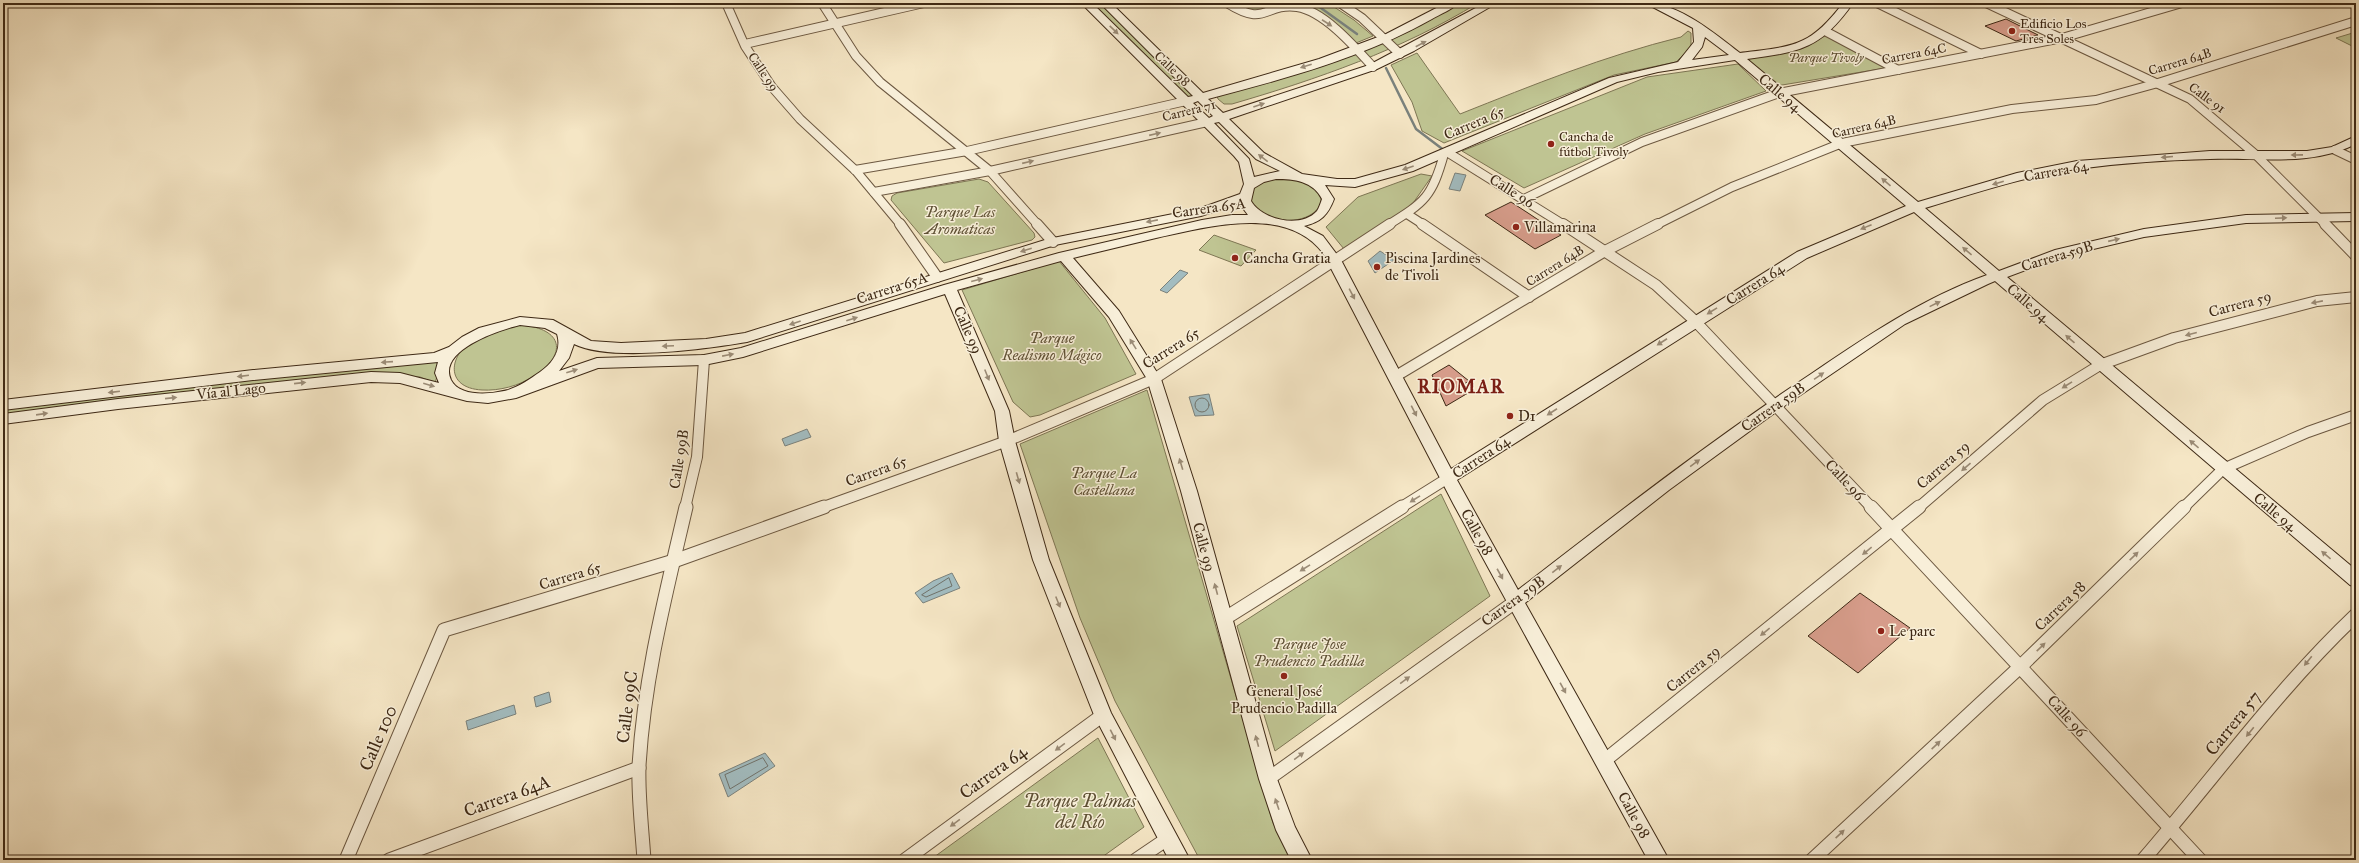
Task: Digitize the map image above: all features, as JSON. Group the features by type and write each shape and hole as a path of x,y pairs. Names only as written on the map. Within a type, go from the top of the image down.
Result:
{"street":[{"name":"Calle 99","path":"726,3 745,44 767,80 792,111 855,170 874,192 904,229 937,277"},
{"path":"822,3 856,56 880,82 990,171 1053,242"},
{"path":"745,44 835,25 924,3"},
{"name":"Calle 98","path":"1086,3 1186,101 1245,162 1250,184"},
{"name":"Calle 98","path":"1105,3 1263,159 1301,177"},
{"path":"1227,3 1249,16 1260,16 1287,8 1304,9 1335,29 1373,67"},
{"path":"1340,3 1362,18 1400,54"},
{"name":"Carrera 71","path":"855,170 967,151 1186,101 1256,82 1383,39 1453,3"},
{"name":"Carrera 71","path":"874,192 990,171 1207,122 1373,67 1400,54 1492,3"},
{"name":"Calle 94","path":"1650,3 1698,26 1737,56 1779,93 1842,143 2100,365 2356,580"},
{"name":"Carrera 65","path":"444,630 674,561 1007,441 1154,379 1421,204 1437,180 1446,153 1613,80 1682,64 1767,52 1806,43 1825,31 1848,3"},
{"path":"1877,3 1981,54"},
{"name":"Calle 91","path":"1986,3 2190,99 2205,110 2254,155 2356,256"},
{"name":"Carrera 64C","path":"1524,199 1642,142 1779,93 2062,38 2182,3"},
{"name":"Carrera 64B","path":"1396,376 1605,251 1732,187 1842,143 2012,109 2096,100 2158,83 2356,21"},
{"path":"1682,64 1694,51 1702,39 1698,26"},
{"path":"1825,31 1898,70"},
{"path":"1716,40 1767,52"},
{"path":"1694,51 1713,60"},
{"name":"Carrera 64","path":"1224,619 1694,321 1802,255 1915,207 2021,176 2077,165 2178,156 2307,155 2335,150 2356,140"},
{"path":"2335,150 2356,160"},
{"path":"1301,177 1314,182 1326,193 1328,199 1325,211 1307,221 1281,224 1261,219 1251,212 1245,205 1244,197 1250,184 1267,176 1301,177 1337,183 1355,183 1409,168 1446,153"},
{"name":"Calle 96","path":"1446,153 1524,199 1656,284 1775,405 2021,666 2170,830 2200,860"},
{"name":"Carrera 65A","path":"452,351 482,332 520,321 538,320 554,325 564,333 588,345 621,348 713,343 747,337 781,328 937,277 1053,242 1201,212 1244,197"},
{"path":"1407,214 1529,297"},
{"name":"Carrera 59B","path":"1268,779 1515,602 1663,486 1775,405 1900,321 1996,276 2060,253 2144,233 2246,219 2316,216 2356,217"},
{"name":"Carrera 65A","path":"535,384 597,363 704,360 765,346 949,288 1064,256 1202,224 1232,219 1261,219"},
{"name":"Calle 98","path":"1281,224 1312,233 1323,242 1334,260 1448,478 1515,602 1659,860"},
{"name":"Calle 99","path":"1064,256 1114,314 1154,379 1189,490 1268,779 1286,830 1302,860"},
{"name":"Calle 99","path":"949,288 1002,411 1007,441 1041,560 1103,715 1167,839 1180,860"},
{"name":"Carrera 59","path":"1604,761 1892,530 2043,400 2100,365 2174,338 2317,301 2356,297"},
{"path":"535,384 550,374 563,360 568,346 564,333"},
{"path":"452,351 444,363 443,379 448,387 458,394"},
{"name":"Vía al Lago","path":"3,405 253,374 412,361 437,357 452,351"},
{"name":"Calle 99B","path":"674,561 698,457 704,360"},
{"name":"Vía al Lago","path":"3,419 181,397 372,377 406,379 458,394 472,397 490,398 511,394 535,384"},
{"name":"Carrera 58","path":"1812,860 2021,666 2224,469 2308,432 2356,415"},
{"name":"Calle 99C","path":"644,860 638,768 644,703 655,640 674,561"},
{"name":"Carrera 57","path":"2143,860 2170,830 2321,646 2356,615"},
{"name":"Calle 100","path":"346,860 444,630"},
{"name":"Carrera 64","path":"905,860 1103,715"},
{"name":"Carrera 64A","path":"389,860 638,768"},
{"path":"1136,860 1167,839"}],"green space":[{"path":"1092,3 1100,3 1195,97 1188,98"},
{"path":"1233,3 1328,3 1354,20 1373,36 1356,43 1307,7 1254,13"},
{"path":"1455,3 1478,3 1419,35 1358,62 1296,84 1232,104 1224,104 1218,99 1217,96 1347,54"},
{"path":"1688,31 1691,33 1691,47 1676,62 1614,75 1444,143 1422,131 1412,102 1391,65 1417,53 1460,114 1596,62 1681,37"},
{"path":"2356,32 2356,48 2336,38"},
{"name":"Parque Tivoly","path":"1827,35 1886,68 1776,86 1745,59 1801,49"},
{"name":"Parque Tivoly","path":"1738,64 1766,91 1645,134 1524,188 1462,151 1647,77"},
{"path":"1421,174 1432,176 1411,206 1344,249 1326,227 1358,197"},
{"path":"1286,178 1306,183 1317,190 1321,199 1319,207 1312,214 1300,219 1286,220 1261,214 1256,210 1249,200 1254,189 1258,185 1268,181"},
{"name":"Parque Las Aromaticas","path":"979,179 988,182 1034,233 1035,237 1032,240 944,263 891,200 892,196 897,193"},
{"name":"Cancha Gratia","path":"1214,235 1256,250 1241,266 1199,250"},
{"name":"Parque Realismo Mágico","path":"1059,261 1105,318 1136,374 1040,415 1030,417 1013,402 962,290"},
{"path":"522,325 536,327 553,337 556,344 556,351 545,368 528,380 502,389 482,390 470,388 461,383 456,377 454,369 460,353 467,345 476,338 487,333"},
{"path":"442,360 435,383 420,377 369,375 3,415 3,409 143,391"},
{"name":"Parque La Castellana","path":"1147,390 1273,823 1292,860 1200,860 1115,701 1080,618 1020,444"},
{"name":"Parque Jose Prudencio Padilla","path":"1441,494 1490,596 1275,751 1237,626"},
{"name":"Parque Palmas del Río","path":"1098,738 1144,827 1098,860 930,860"}],"water":[{"path":"1455,173 1466,175 1460,191 1449,189"},
{"name":"Piscina Jardines de Tivoli","path":"1380,251 1394,260 1375,273 1368,261"},
{"path":"1180,270 1188,273 1167,293 1160,290"},
{"path":"1209,394 1214,415 1195,416 1189,397"},
{"path":"807,429 811,437 785,446 782,439"},
{"path":"952,573 960,588 923,603 915,593 933,581"},
{"path":"549,692 551,702 536,707 534,697"},
{"path":"514,705 516,714 468,730 466,721"},
{"path":"765,753 775,766 728,797 719,774"}],"building":[{"name":"Edificio Los Tres Soles","path":"2006,19 2038,35 2016,41 1985,26"},
{"name":"Villamarina","path":"1511,202 1561,235 1535,249 1485,215"},
{"path":"1449,365 1469,381 1459,387 1468,393 1446,406 1432,375"},
{"name":"Le parc","path":"1860,593 1910,628 1858,673 1808,636"}],"waterway":[{"path":"1314,3 1357,34"},
{"path":"1386,68 1416,129 1445,151"}],"place":[{"name":"Edificio Los Tres Soles","path":"2012,31"},
{"name":"Cancha de fútbol Tivoly","path":"1551,144"},
{"name":"Villamarina","path":"1516,227"},
{"name":"Cancha Gratia","path":"1235,258"},
{"name":"Piscina Jardines de Tivoli","path":"1377,267"},
{"name":"D1","path":"1510,416"},
{"name":"Le parc","path":"1881,631"},
{"name":"General José Prudencio Padilla","path":"1284,676"}],"district":[{"name":"RIOMAR","path":"1461,386"}]}
